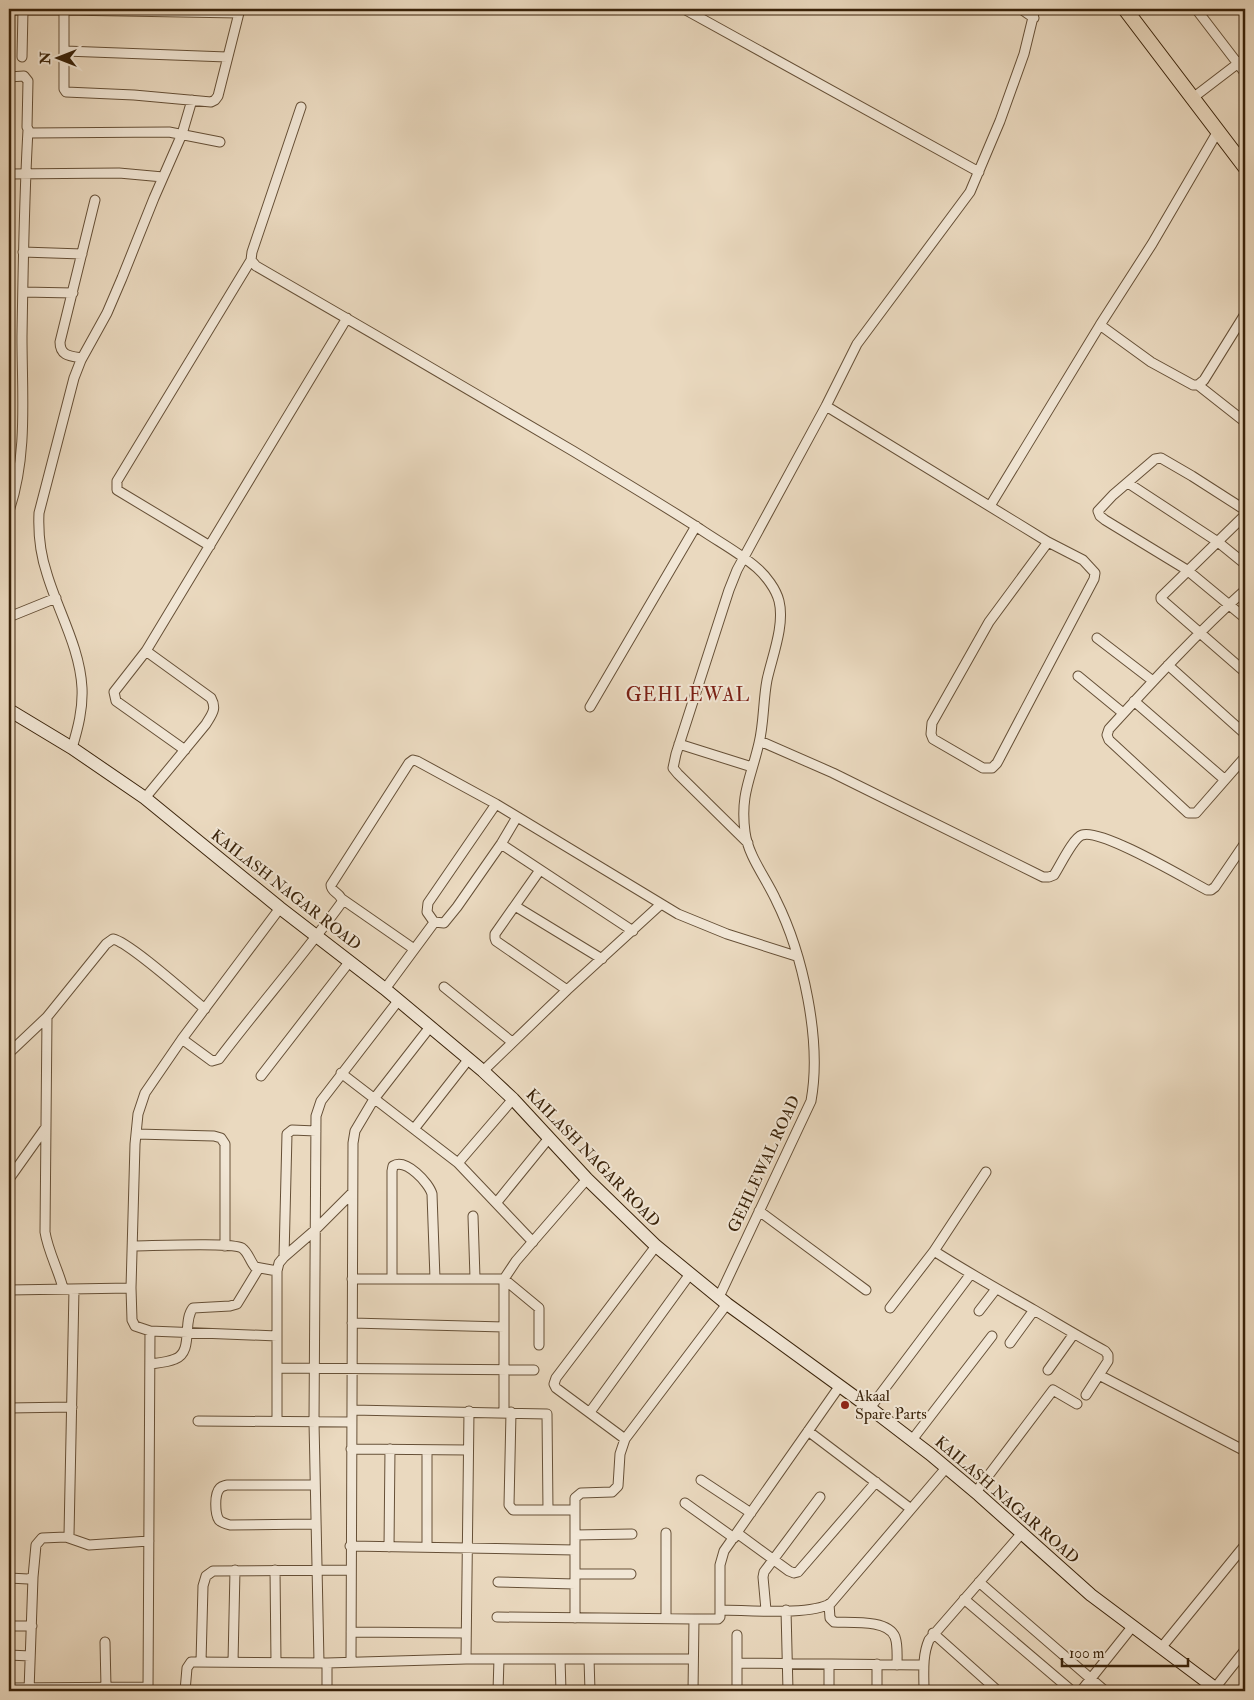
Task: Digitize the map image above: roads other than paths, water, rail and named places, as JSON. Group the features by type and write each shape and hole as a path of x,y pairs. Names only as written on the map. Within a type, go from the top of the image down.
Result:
{"main road":[{"path":"1124,9 1245,153"},
{"path":"1135,9 1197,95 1218,131 1245,167"}],"street":[{"path":"684,9 978,172"},
{"path":"748,843 673,768 673,763 729,590 737,570 826,406 856,344 970,192 1000,121 1024,54 1034,13 1021,9"},
{"path":"1196,9 1242,61 1245,73"},
{"path":"9,10 64,10 239,11 218,96 210,102 134,95 68,93 64,89 64,10"},
{"path":"22,58 23,10"},
{"path":"65,51 227,58"},
{"path":"1197,95 1242,61"},
{"path":"9,77 24,76 28,81 22,292 22,450 18,481 9,511"},
{"path":"72,748 82,706 82,686 74,648 41,553 38,534 39,513 69,395 82,358 106,313 182,134 192,100"},
{"path":"210,546 117,490 116,486 122,473 251,260 301,107"},
{"path":"28,130 34,133 124,131 182,134 220,142"},
{"path":"990,506 1100,325 1152,244 1218,131"},
{"path":"9,174 119,174 163,177"},
{"path":"82,358 65,355 60,348 60,342 95,200"},
{"path":"24,252 82,254"},
{"name":"GEHLEWAL ROAD","path":"251,260 256,266 645,493 696,526 760,570 772,586 779,602 778,637 767,682 760,740 744,800 745,835 791,936 811,1017 814,1040 815,1080 811,1100 759,1212 723,1300 625,1439"},
{"path":"22,292 73,293"},
{"path":"1198,385 1204,380 1245,314"},
{"path":"185,750 116,701 114,692 146,651 347,318"},
{"path":"1100,325 1150,362 1193,385 1198,385 1245,422"},
{"path":"826,406 1048,542 1083,560 1095,572 1094,579 997,763 992,768 983,768 933,739 931,734 932,722 989,622 1048,542"},
{"path":"1245,510 1161,458 1155,459 1099,508 1098,511 1100,516 1187,570 1245,618"},
{"path":"1128,483 1218,542 1245,564"},
{"path":"1245,515 1161,597 1245,672"},
{"path":"590,707 696,526"},
{"path":"1245,590 1199,632 1123,713 1109,729 1108,735 1109,740 1188,813 1196,813 1245,756"},
{"path":"9,617 56,598"},
{"path":"1097,638 1153,681"},
{"path":"145,798 214,712 211,698 146,651"},
{"path":"1168,665 1245,734"},
{"path":"1078,676 1123,713"},
{"path":"1134,702 1224,779"},
{"name":"KAILASH NAGAR ROAD","path":"9,710 72,748 145,798 316,937 385,989 514,1099 587,1179 656,1246 723,1300 912,1440 976,1492 1091,1595 1217,1690"},
{"path":"760,740 833,773 1043,876 1054,875 1076,839 1083,834 1092,834 1104,837 1207,890 1211,890 1245,843"},
{"path":"679,744 752,767"},
{"path":"414,949 342,899 332,889 331,885 412,760 496,804 591,860 660,905 703,925 796,956"},
{"path":"496,804 428,903 427,912 434,922 442,923 446,921 501,844 517,817"},
{"path":"501,844 633,931"},
{"path":"540,870 495,934 496,941 567,990"},
{"path":"182,1040 212,1061 219,1059 316,937 342,899"},
{"path":"483,1071 567,990 660,905"},
{"path":"515,906 602,959"},
{"path":"277,1336 150,1331 135,1326 132,1320 131,1288 136,1134 138,1114 144,1093 280,908"},
{"path":"385,989 434,922"},
{"path":"9,1053 47,1017 106,944 113,939 118,940 129,948 204,1009"},
{"path":"261,1076 350,961"},
{"path":"444,987 512,1042"},
{"path":"326,1691 315,1524 314,1231 318,1108 341,1073 398,1001"},
{"path":"47,1017 45,1232 63,1288"},
{"path":"351,1662 353,1143 355,1131 374,1099 430,1027"},
{"path":"414,1129 468,1060"},
{"path":"341,1073 458,1163 533,1242"},
{"path":"458,1163 514,1099"},
{"path":"9,1180 47,1126"},
{"path":"284,1256 287,1134 292,1130 316,1131"},
{"path":"136,1134 214,1136 221,1138 225,1144 225,1246"},
{"path":"496,1202 548,1138"},
{"path":"392,1279 392,1171 393,1166 398,1163 413,1171 430,1187 432,1194 435,1279"},
{"path":"890,1308 934,1251 986,1172"},
{"path":"574,1510 513,1510 509,1504 508,1412 504,1369 504,1279 516,1261 587,1179"},
{"path":"277,1421 277,1270 279,1263 284,1256 314,1231 352,1193"},
{"path":"759,1212 866,1290"},
{"path":"474,1216 475,1278"},
{"path":"133,1246 240,1247 244,1249 252,1263 259,1268 277,1270"},
{"path":"575,1618 575,1498 578,1494 612,1492 616,1490 618,1486 620,1454 625,1439 556,1388 554,1384 556,1378 656,1246"},
{"path":"934,1251 970,1275 1034,1310 1073,1335 1105,1351 1108,1355 1108,1361 1086,1395"},
{"path":"151,1364 178,1358 185,1349 188,1316 193,1308 236,1304 259,1268"},
{"path":"590,1412 690,1274"},
{"path":"870,1408 970,1275"},
{"path":"352,1279 504,1279 539,1308 539,1345"},
{"path":"9,1290 131,1288"},
{"path":"66,1537 69,1535 70,1523 74,1289"},
{"path":"979,1311 996,1289"},
{"path":"1010,1343 1034,1310"},
{"path":"352,1323 504,1327"},
{"path":"9,1688 29,1690 106,1687 148,1689 150,1331"},
{"path":"1048,1370 1073,1335"},
{"path":"912,1440 992,1336"},
{"path":"278,1368 534,1370"},
{"path":"1100,1376 1245,1451"},
{"path":"497,1617 718,1619 720,1617 721,1558 839,1387"},
{"path":"976,1492 1053,1390 1077,1404"},
{"path":"9,1408 72,1407"},
{"path":"352,1410 547,1414 548,1510"},
{"path":"466,1659 469,1411"},
{"path":"198,1421 352,1422"},
{"path":"808,1431 912,1508"},
{"path":"352,1449 468,1450"},
{"path":"389,1547 390,1449"},
{"path":"427,1547 428,1450"},
{"path":"720,1610 815,1610 824,1608 946,1468"},
{"path":"701,1480 751,1513"},
{"path":"685,1503 794,1573 798,1572 876,1482"},
{"path":"315,1485 227,1486 221,1487 216,1496 217,1514 219,1520 224,1524 315,1524"},
{"path":"766,1610 763,1577 773,1559 820,1497"},
{"path":"666,1533 666,1618"},
{"path":"924,1691 926,1647 933,1634 1022,1533"},
{"path":"575,1535 632,1534"},
{"path":"29,1690 33,1577 38,1540 42,1538 66,1537 89,1545 149,1541"},
{"path":"350,1546 575,1550"},
{"path":"1161,1648 1245,1546"},
{"path":"233,1662 235,1570"},
{"path":"275,1570 276,1662"},
{"path":"201,1662 203,1586 206,1576 213,1571 350,1570"},
{"path":"498,1582 575,1579 631,1574"},
{"path":"9,1578 28,1579 33,1577"},
{"path":"979,1582 1104,1691"},
{"path":"964,1600 1072,1691"},
{"path":"829,1604 830,1618 834,1622 879,1624 891,1631 896,1640 898,1664"},
{"path":"786,1610 788,1691"},
{"path":"693,1691 694,1618"},
{"path":"9,1626 32,1626"},
{"path":"1081,1691 1132,1627"},
{"path":"351,1632 466,1633"},
{"path":"933,1634 998,1691"},
{"path":"737,1635 737,1691"},
{"path":"105,1642 106,1687"},
{"path":"1217,1690 1245,1650"},
{"path":"9,1655 30,1656"},
{"path":"498,1691 499,1659"},
{"path":"589,1659 590,1691"},
{"path":"185,1691 189,1664 194,1662 693,1659"},
{"path":"560,1660 561,1691"},
{"path":"737,1663 924,1665"},
{"path":"829,1664 829,1691"},
{"path":"877,1664 877,1691"}],"place":[{"name":"Akaal Spare Parts","path":"845,1405"}],"district":[{"name":"GEHLEWAL","path":"688,695"}]}
